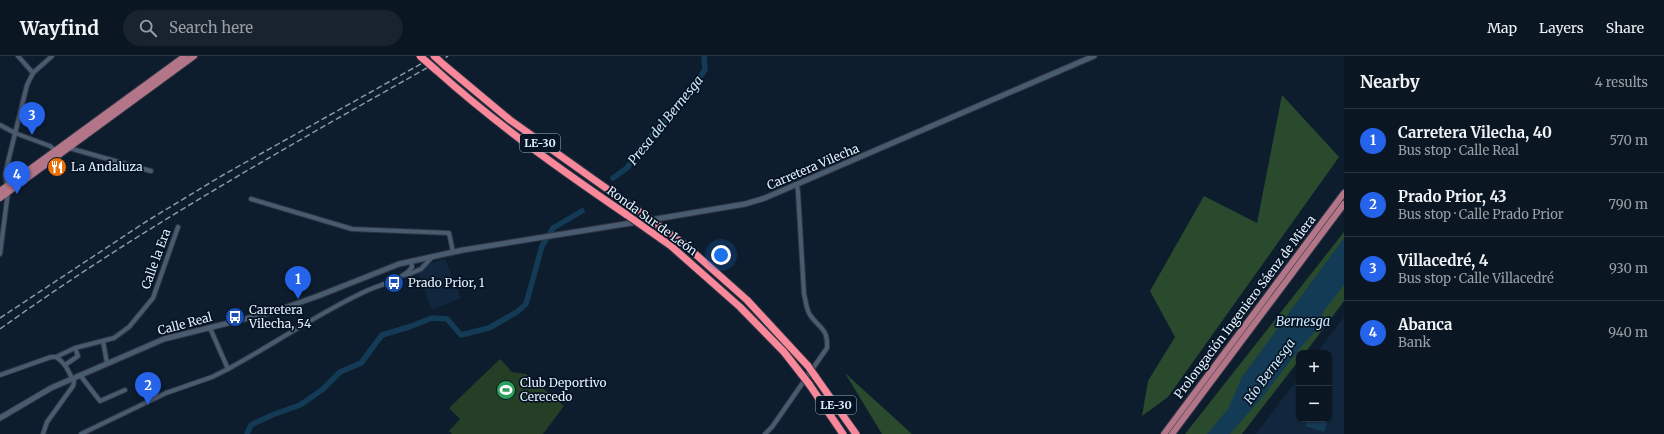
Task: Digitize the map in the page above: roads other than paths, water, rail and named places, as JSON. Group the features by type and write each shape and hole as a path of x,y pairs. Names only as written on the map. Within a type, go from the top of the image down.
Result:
{"highway":[{"name":"Ronda Sur de León","path":"420,56 504,128 671,246 740,306 784,352 809,384 843,434"},
{"name":"Ronda Sur de León","path":"434,56 510,120 684,244 747,300 808,366 856,434"}],"main road":[{"path":"0,191 185,56"},
{"path":"0,198 194,56"},
{"path":"133,101 134,96 163,75 171,66"},
{"path":"118,104 133,101"},
{"path":"55,150 68,148"},
{"path":"28,178 35,169 55,154 55,150"},
{"path":"8,185 17,186"},
{"path":"8,185 8,192"},
{"name":"Prolongación Ingeniero Sáenz de Miera","path":"1164,434 1344,193"},
{"name":"Prolongación Ingeniero Sáenz de Miera","path":"1172,434 1344,204"}],"street":[{"path":"18,56 33,73"},
{"path":"8,185 5,174 27,85 33,73 52,56"},
{"name":"Carretera Vilecha","path":"524,241 745,204 765,198 1094,56"},
{"path":"0,125 15,133 50,146 55,150"},
{"path":"75,149 76,142"},
{"path":"68,148 151,171"},
{"path":"765,434 772,427 827,348 828,337 825,330 810,315 804,294 797,185"},
{"path":"0,254 8,192"},
{"path":"251,199 352,229 449,233 453,252"},
{"name":"Calle la Era","path":"0,375 51,357 56,357 75,348 114,338 129,327 153,298 178,228"},
{"name":"Calle Real","path":"0,418 51,388 164,339 273,312 318,296 381,270 412,260 524,241"},
{"path":"81,434 173,390 212,377 228,369 338,305 368,290 420,269 433,256"},
{"path":"420,259 420,269"},
{"path":"403,276 412,267 412,260"},
{"path":"210,328 228,369"},
{"path":"103,341 107,363"},
{"path":"65,365 78,356 75,348"},
{"path":"43,434 47,422 73,386 74,382 65,365 56,357"},
{"path":"80,375 100,400 126,390"}],"water":[{"name":"Bernesga","path":"1344,238 1344,285 1323,312 1319,327 1299,350 1296,350 1296,353 1264,395 1230,434 1207,434 1228,409 1242,377"},
{"path":"1306,422 1327,423 1324,432 1305,426"}],"waterway":[{"name":"Presa del Bernesga","path":"613,178 627,168 638,151 689,92 705,70 704,56"},
{"name":"Presa del Bernesga","path":"247,434 251,425 272,415 300,405 322,390 340,372 361,363 382,335 432,318 447,319 461,335 489,328 517,312 526,304 542,246 553,228 582,211"}],"railway":[{"path":"0,318 147,221 223,175 435,56"},
{"path":"0,329 109,255 164,220 277,153 448,56"}],"place":[{"name":"Villacedré, 4","path":"32,135"},
{"name":"La Andaluza","path":"57,167"},
{"name":"Abanca","path":"17,194"},
{"name":"Prado Prior, 1","path":"394,283"},
{"name":"Carretera Vilecha, 40","path":"298,299"},
{"name":"Carretera Vilecha, 54","path":"235,317"},
{"name":"Club Deportivo Cerecedo","path":"506,390"},
{"name":"Prado Prior, 43","path":"148,405"}],"water label":[{"name":"Río Bernesga","path":"1269,371"}]}
